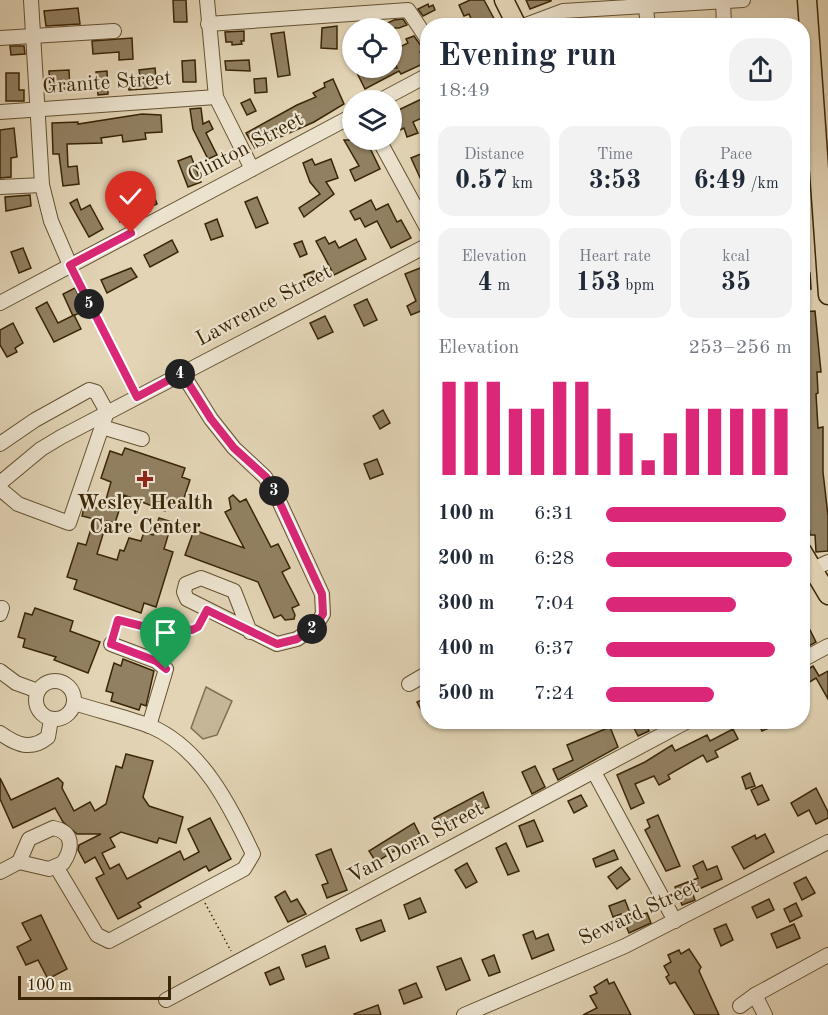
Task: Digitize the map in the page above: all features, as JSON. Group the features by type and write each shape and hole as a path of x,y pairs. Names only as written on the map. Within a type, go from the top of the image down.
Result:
{"main road":[{"path":"504,0 513,18"},
{"path":"807,0 807,18"},
{"path":"810,149 823,170 828,295"},
{"path":"821,566 828,595"}],"street":[{"path":"31,0 42,185 51,221 70,265"},
{"path":"207,0 216,97 252,169"},
{"path":"539,18 562,6 743,0"},
{"path":"723,1 724,18"},
{"path":"646,3 647,18"},
{"path":"208,24 408,10 420,28"},
{"path":"0,38 114,31"},
{"path":"400,90 420,79"},
{"name":"Granite Street","path":"0,112 216,97"},
{"name":"Clinton Street","path":"0,303 342,121"},
{"path":"384,150 420,215"},
{"path":"0,187 42,185"},
{"name":"Lawrence Street","path":"0,483 41,449 107,412 420,248"},
{"path":"182,373 211,419 234,448 266,477 322,594 323,614 315,627 297,639 277,644 250,632 187,599 184,592 186,584 192,579 201,578 234,591 250,632"},
{"path":"0,444 35,420 89,390 96,392 107,412 69,523 18,504 0,489"},
{"path":"102,427 142,439"},
{"path":"111,644 156,661 166,669 149,726"},
{"path":"810,656 828,646"},
{"path":"0,671 16,683 38,691"},
{"path":"409,684 420,678"},
{"path":"58,681 71,689 74,703 66,714 51,719 37,707 38,691 50,682 58,681"},
{"path":"57,868 97,935 109,941 244,869 253,854 205,771 191,754 168,736 149,726 74,703"},
{"path":"0,733 21,745 39,744 48,737 51,719"},
{"name":"Van Dorn Street","path":"166,1000 673,729"},
{"path":"594,772 675,921"},
{"path":"0,873 20,862 29,839 53,828 67,834 71,846 63,863 57,868 40,869 20,862"},
{"name":"Seward Street","path":"464,1015 675,921 828,842"},
{"path":"740,1006 755,995 828,955"},
{"path":"755,995 765,1015"}],"path":[{"path":"70,265 137,397"},
{"path":"111,644 118,620 142,626 161,624 192,630 198,627 207,610"},
{"path":"200,893 237,963"}],"shaded area":[{"path":"206,687 232,701 217,735 203,739 191,728"}],"building":[{"path":"173,0 186,0 187,22 174,22"},
{"path":"470,0 484,0 494,18 471,18 469,14 464,16 459,5"},
{"path":"526,0 551,0 551,1 530,9"},
{"path":"428,4 429,7 433,5 435,10 423,16 418,9"},
{"path":"78,8 80,24 46,26 44,11"},
{"path":"402,19 407,25 402,27"},
{"path":"337,26 337,49 321,48 322,28"},
{"path":"244,31 242,44 232,45 232,42 226,42 225,32"},
{"path":"284,32 290,75 278,77 271,34"},
{"path":"414,36 420,44 420,65 402,74 402,46 408,43 406,39"},
{"path":"132,38 133,59 119,60 119,52 93,54 92,41"},
{"path":"10,46 24,46 25,54 11,55"},
{"path":"195,60 196,82 183,82 182,61"},
{"path":"249,60 250,71 226,70 225,61"},
{"path":"155,68 157,88 129,90 128,77 140,76 139,70"},
{"path":"69,70 70,89 50,90 49,71"},
{"path":"107,71 108,94 98,95 96,72"},
{"path":"6,73 19,73 19,90 24,90 24,101 6,101"},
{"path":"266,78 267,92 255,93 254,79"},
{"path":"360,78 386,78 365,89"},
{"path":"333,79 342,99 342,105 314,122 255,148 246,133 316,97 313,93 325,87 324,83"},
{"path":"250,99 256,111 247,115 241,103"},
{"path":"420,100 420,119 413,122 418,133 407,137 404,128 402,129 402,108"},
{"path":"201,108 203,124 209,121 213,129 206,133 217,155 208,159 193,129 190,109"},
{"path":"142,114 161,115 162,132 145,133 146,139 123,142 122,135 101,138 102,143 67,144 68,167 77,166 79,184 63,186 59,154 53,154 52,123 78,122 78,124"},
{"path":"14,128 17,157 11,158 11,177 0,178 0,130"},
{"path":"350,150 371,150 380,169 355,181 350,170 359,166"},
{"path":"420,154 420,178 411,158"},
{"path":"191,156 201,182 188,187 178,161"},
{"path":"312,159 315,165 331,159 338,178 326,182 334,194 304,217 299,208 320,194 310,182 303,163"},
{"path":"148,181 157,204 120,222 111,202 141,193 138,184"},
{"path":"30,195 31,206 6,211 5,197"},
{"path":"257,197 268,223 256,228 245,202"},
{"path":"77,199 81,210 90,205 103,229 89,237 70,203"},
{"path":"371,200 376,210 388,204 397,222 401,220 411,238 391,248 377,221 365,227 360,218 355,220 350,211"},
{"path":"217,219 223,236 211,240 205,224"},
{"path":"325,237 329,244 335,241 339,248 356,239 366,259 334,275 316,241"},
{"path":"172,240 178,252 150,267 144,255"},
{"path":"302,241 307,254 300,257 294,244"},
{"path":"23,248 31,268 19,273 11,252"},
{"path":"131,268 137,277 107,293 101,280"},
{"path":"420,268 420,311 411,315 407,306 416,301 405,274"},
{"path":"314,271 319,283 309,287 304,275"},
{"path":"75,288 86,310 73,316 63,294"},
{"path":"367,299 377,320 364,326 354,305"},
{"path":"47,302 58,323 74,315 81,329 54,342 36,308"},
{"path":"810,311 815,311 821,372 817,372 818,393 816,394 818,428 823,427 823,472 828,516 828,551 816,552 815,535 810,535"},
{"path":"325,316 333,332 318,339 310,323"},
{"path":"13,323 23,343 15,348 17,352 7,357 0,345 0,330"},
{"path":"383,410 390,423 380,429 373,416"},
{"path":"125,448 185,468 182,477 190,480 182,504 170,500 165,511 124,495 115,523 107,521 97,554 117,560 120,550 124,551 129,538 141,541 144,532 153,535 159,518 172,522 164,549 173,552 156,607 144,603 141,613 74,589 77,580 67,577 78,543 86,545 94,519 82,516 85,504 103,510 111,482 101,478 110,451 122,455"},
{"path":"377,459 383,474 370,479 364,464"},
{"path":"233,495 240,502 246,499 271,547 278,544 290,568 282,572 299,605 292,608 294,619 285,620 281,615 274,618 258,582 185,555 194,530 244,548 225,512 231,509 229,498"},
{"path":"35,608 73,621 70,631 100,642 88,673 54,660 56,657 23,647 25,639 18,637 25,613 32,615"},
{"path":"810,630 816,642 810,645"},
{"path":"123,659 154,671 146,706 141,704 139,710 111,701 113,693 106,691 114,663 121,666"},
{"path":"813,666 819,676 828,671 828,699 816,678 810,682 810,668"},
{"path":"605,729 611,729 618,747 558,780 553,769 573,760 567,745"},
{"path":"634,729 648,729 649,731 638,736"},
{"path":"733,729 738,739 715,751 718,757 707,762 703,755 668,775 670,779 659,785 654,776 635,784 644,803 631,809 617,775 645,762 672,745 675,751 707,735 710,741"},
{"path":"126,754 153,761 143,797 149,806 183,817 176,843 159,838 157,843 121,832 110,838 115,847 102,853 110,869 119,864 127,879 180,851 184,860 199,852 188,829 210,818 231,859 209,871 206,866 138,903 141,907 118,919 96,878 104,874 95,857 85,863 78,850 79,845 101,834 77,834 63,822 55,808 13,828 0,799 0,778 11,800 58,778 63,783 62,788 74,811 90,802 95,811 106,804 116,766 122,768"},
{"path":"535,766 545,787 532,794 522,772"},
{"path":"750,773 755,786 746,789 742,777"},
{"path":"762,785 769,800 758,805 751,790"},
{"path":"816,788 828,812 828,818 816,824 809,810 798,816 791,803"},
{"path":"483,792 489,807 472,814 471,812 441,830 434,818"},
{"path":"581,795 587,806 574,813 568,801"},
{"path":"658,815 680,866 666,871 645,830 650,827 647,820"},
{"path":"534,820 543,841 527,847 519,826"},
{"path":"414,823 423,841 405,850 403,846 376,862 369,851"},
{"path":"765,834 774,852 744,869 732,847 755,835 756,839"},
{"path":"506,843 519,871 508,875 496,848"},
{"path":"331,849 347,890 327,898 322,885 328,883 316,855"},
{"path":"614,850 618,859 596,867 593,859"},
{"path":"703,861 707,870 717,866 722,879 692,892 695,900 682,905 675,887 698,878 693,866"},
{"path":"467,863 477,882 466,888 455,870"},
{"path":"621,867 630,879 617,889 608,877"},
{"path":"806,877 815,893 802,900 794,883"},
{"path":"285,891 291,902 297,899 306,914 288,922 275,897"},
{"path":"420,898 426,912 409,919 404,905"},
{"path":"769,899 774,910 757,918 752,907"},
{"path":"625,900 632,918 647,913 651,923 629,933 621,914 613,917 609,906"},
{"path":"796,903 802,916 790,922 784,909"},
{"path":"41,915 67,969 48,979 38,960 26,965 17,947 31,940 22,923"},
{"path":"381,920 385,931 361,941 356,929"},
{"path":"726,924 733,940 721,946 714,929"},
{"path":"794,924 800,938 777,948 771,934"},
{"path":"533,931 536,939 548,934 554,950 532,959 523,935"},
{"path":"325,946 329,958 306,967 302,955"},
{"path":"689,949 701,967 699,971 719,1015 695,1015 675,982 670,984 666,977 669,975 664,966 671,962 668,955 679,950 681,954"},
{"path":"494,955 500,972 489,976 482,960"},
{"path":"461,958 470,980 446,990 437,967"},
{"path":"279,967 284,979 270,985 265,973"},
{"path":"607,979 609,984 614,982 631,1015 583,1015 597,1008 590,996 597,993 594,987"},
{"path":"416,983 422,997 404,1004 399,990"},
{"path":"378,1005 381,1015 354,1014"}],"place":[{"name":"Wesley Health Care Center","path":"145,479"}],"route":[{"path":"131,233 70,265 137,397 182,373 211,419 234,448 266,477 322,594 323,614 315,627 297,639 277,644 207,610 198,627 192,630 161,624 142,626 118,620 111,644 156,661 166,669"}]}
